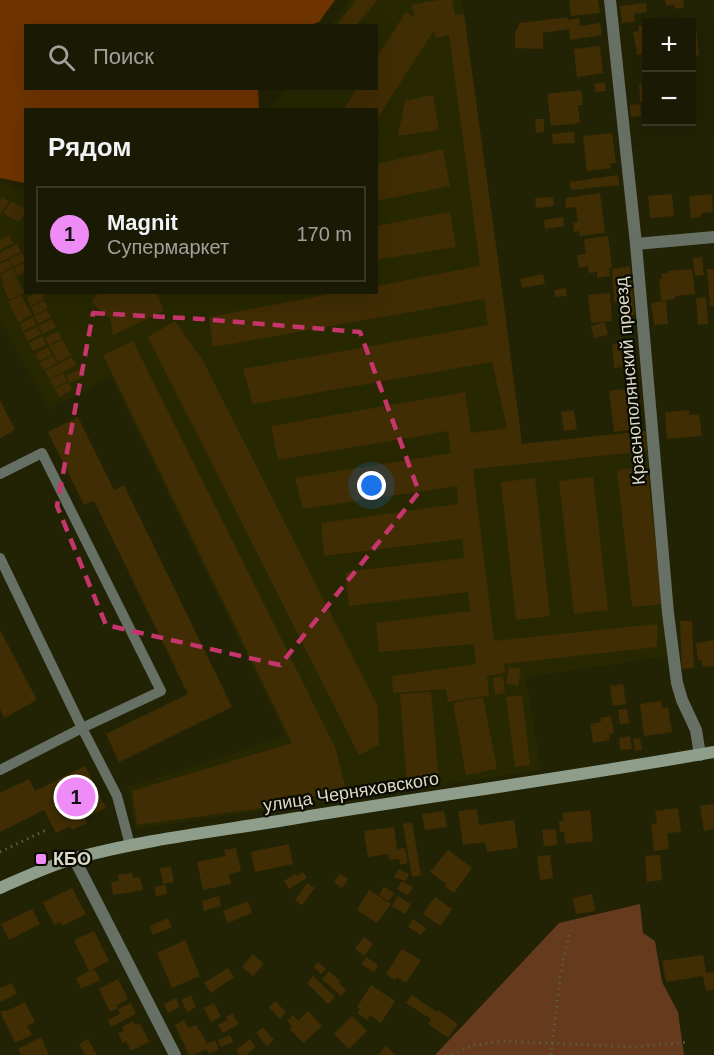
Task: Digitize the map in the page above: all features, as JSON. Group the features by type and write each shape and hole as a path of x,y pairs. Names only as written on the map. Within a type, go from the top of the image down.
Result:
{"main road":[{"name":"улица Черняховского","path":"0,888 74,858 130,845 714,752"}],"street":[{"name":"Краснополянский проезд","path":"610,0 636,244 668,613 677,683 696,730 700,755"},
{"path":"636,244 714,237"},
{"path":"74,858 175,1055"}],"lane":[{"path":"0,474 42,453 161,691 0,770"},
{"path":"0,558 117,796 130,845"}],"path":[{"path":"0,852 46,830"},
{"path":"551,1055 560,978 570,930"},
{"path":"452,1055 474,1045 503,1041 635,1047 689,1042"}],"highlighted area":[{"path":"93,313 360,332 419,492 280,665 106,625 57,506"}],"shaded area":[{"path":"0,0 335,0 319,22 313,24 24,24 24,90 258,90 259,108 24,108 24,183 0,178"},
{"path":"350,0 462,0 522,444 648,430 676,655 526,677 541,770 135,829 128,787 286,736 111,377 49,409 0,319 0,181 24,193 24,294 378,294 378,108 273,108 283,90 378,90 378,24 332,24"},
{"path":"640,904 643,933 655,941 662,982 678,1012 684,1055 435,1055 559,923"}],"building":[{"path":"356,0 377,0 358,24 338,24"},
{"path":"452,0 455,15 464,14 522,444 645,431 647,451 473,469 494,641 657,624 657,647 504,664 505,673 487,676 489,695 448,702 446,689 393,693 392,676 476,664 474,644 379,652 376,623 470,611 468,592 349,606 345,572 464,558 462,539 324,556 321,523 458,504 457,486 303,509 295,478 451,453 448,431 278,460 271,426 465,392 471,433 507,428 492,362 253,404 243,369 488,325 484,299 213,347 209,317 330,294 378,294 378,286 480,266 449,35 436,38 434,30 378,118 378,108 345,108 356,90 378,90 378,55 406,12 415,18 412,5"},
{"path":"569,0 598,0 600,13 571,16"},
{"path":"665,0 683,0 684,7 675,9 674,5 666,6"},
{"path":"646,3 647,12 634,14 635,22 622,23 620,6"},
{"path":"568,17 568,20 579,18 580,26 600,23 602,35 570,40 569,29 543,33 543,49 515,48 515,33 520,23"},
{"path":"638,26 642,26 642,54 637,55 633,32 639,31"},
{"path":"696,27 699,55 696,55"},
{"path":"600,46 603,73 577,77 574,49"},
{"path":"605,82 606,91 596,92 594,84"},
{"path":"642,83 642,102 640,102 639,84"},
{"path":"581,90 583,105 578,105 580,123 551,126 547,94"},
{"path":"433,95 439,130 398,136 405,101"},
{"path":"640,104 641,116 631,117 630,105"},
{"path":"535,119 544,119 544,132 536,133"},
{"path":"574,132 575,143 553,144 552,134"},
{"path":"612,133 616,163 610,163 611,168 587,171 583,136"},
{"path":"443,149 450,186 378,201 378,164"},
{"path":"618,175 619,185 571,190 570,182"},
{"path":"600,193 605,233 580,236 579,231 574,232 573,223 578,222 576,207 566,208 565,198"},
{"path":"672,194 674,216 650,218 648,196"},
{"path":"712,194 713,212 701,213 701,217 691,218 689,196"},
{"path":"2,197 9,202 0,214 0,200"},
{"path":"553,197 554,206 536,208 535,198"},
{"path":"12,201 19,206 10,218 3,213"},
{"path":"20,206 24,209 24,215 18,222 11,217"},
{"path":"450,212 456,247 378,260 378,226"},
{"path":"563,217 564,226 545,229 544,220"},
{"path":"9,236 13,243 0,250 0,240"},
{"path":"608,236 612,268 609,268 610,276 597,278 597,272 589,273 588,266 579,268 577,255 586,254 584,239"},
{"path":"17,244 21,252 0,262 0,253"},
{"path":"22,253 24,262 13,267 9,259"},
{"path":"702,257 704,275 695,276 693,258"},
{"path":"8,260 12,267 0,274 0,264"},
{"path":"24,263 24,272 18,276 14,268"},
{"path":"630,266 635,315 620,317 618,302 614,303 612,269"},
{"path":"13,268 17,276 4,283 0,275"},
{"path":"692,269 695,294 675,296 675,299 661,301 659,279 662,279 661,274 668,273 668,271"},
{"path":"707,269 714,269 714,306 710,306"},
{"path":"543,274 545,284 522,288 520,279"},
{"path":"16,277 24,293 9,300 2,284"},
{"path":"566,288 567,296 555,297 554,290"},
{"path":"610,293 612,321 591,323 588,295"},
{"path":"34,294 42,294 44,299 31,306 27,298"},
{"path":"98,294 158,294 164,311 113,335 110,319 92,302"},
{"path":"21,295 32,315 19,322 8,302"},
{"path":"706,297 708,324 698,325 696,298"},
{"path":"44,300 48,308 35,315 31,307"},
{"path":"666,301 668,324 654,325 651,303"},
{"path":"47,310 51,317 38,324 34,316"},
{"path":"33,317 36,325 23,331 20,324"},
{"path":"52,319 56,327 43,334 39,326"},
{"path":"175,321 203,361 378,707 379,745 359,755 148,337"},
{"path":"605,322 608,335 594,338 591,326"},
{"path":"38,327 41,334 28,341 24,333"},
{"path":"58,331 62,338 49,345 45,338"},
{"path":"42,336 46,344 33,351 29,343"},
{"path":"62,340 71,355 58,362 49,346"},
{"path":"133,341 335,747 345,786 290,804 137,825 132,791 292,743 103,355"},
{"path":"622,343 623,347 628,346 631,366 614,368 612,344"},
{"path":"48,347 52,355 39,361 35,354"},
{"path":"53,356 57,363 44,370 40,362"},
{"path":"72,357 76,365 50,379 45,371"},
{"path":"79,369 83,377 70,383 66,376"},
{"path":"63,373 67,381 54,388 50,380"},
{"path":"68,382 72,390 59,397 55,389"},
{"path":"631,388 636,429 614,432 609,391"},
{"path":"0,400 15,430 0,438"},
{"path":"574,410 577,429 564,431 561,412"},
{"path":"689,410 689,415 699,414 702,436 667,439 665,412"},
{"path":"78,417 114,490 124,485 232,707 119,762 106,734 188,694 94,501 84,505 48,432"},
{"path":"647,466 662,604 632,607 617,470"},
{"path":"593,477 608,610 574,614 559,481"},
{"path":"535,478 550,616 516,620 501,482"},
{"path":"680,621 692,621 694,668 682,669"},
{"path":"0,630 37,700 4,718 0,709"},
{"path":"714,640 714,666 703,667 701,660 698,660 696,643"},
{"path":"509,667 521,669 518,686 506,684"},
{"path":"503,676 505,693 495,695 493,678"},
{"path":"623,684 626,704 613,706 610,686"},
{"path":"431,692 439,781 407,784 400,694"},
{"path":"522,695 530,765 515,767 506,697"},
{"path":"483,697 497,769 466,775 453,703"},
{"path":"661,701 662,708 668,707 672,732 644,736 640,704"},
{"path":"627,709 629,723 620,724 618,710"},
{"path":"611,716 614,733 609,734 610,740 593,743 590,724 601,722 600,718"},
{"path":"630,736 632,749 620,750 619,738"},
{"path":"640,738 642,750 635,751 633,739"},
{"path":"85,766 106,808 85,818 87,823 72,830 70,826 56,833 44,810 0,832 0,793 29,779 35,791"},
{"path":"714,804 714,829 704,831 700,806"},
{"path":"678,808 681,832 667,833 669,849 654,851 651,824 657,823 655,811"},
{"path":"477,809 479,825 514,820 518,848 487,852 485,842 463,845 458,811"},
{"path":"590,810 593,841 565,844 564,832 560,832 559,821 563,821 563,813"},
{"path":"444,811 447,827 425,830 422,814"},
{"path":"412,822 421,875 412,877 403,824"},
{"path":"394,827 397,849 405,848 408,863 400,865 399,859 389,860 388,854 368,857 364,831"},
{"path":"556,829 557,845 544,846 542,830"},
{"path":"289,844 293,864 255,872 251,852"},
{"path":"236,848 241,871 229,874 231,884 203,890 197,862 226,856 224,850"},
{"path":"448,850 472,868 454,893 430,872"},
{"path":"550,855 553,878 540,880 537,856"},
{"path":"660,855 662,880 647,882 645,856"},
{"path":"171,867 174,882 163,884 160,868"},
{"path":"398,869 409,874 406,881 394,877"},
{"path":"303,872 307,878 289,889 284,881"},
{"path":"132,873 133,878 140,877 143,890 113,895 111,882 119,881 118,875"},
{"path":"340,874 348,879 342,888 334,882"},
{"path":"402,881 413,887 408,895 397,889"},
{"path":"307,883 315,888 302,905 295,900"},
{"path":"166,885 167,894 156,896 154,887"},
{"path":"384,887 394,893 389,901 379,895"},
{"path":"72,888 86,914 62,926 61,922 54,925 43,902"},
{"path":"369,890 391,904 377,923 357,910"},
{"path":"592,894 595,911 576,914 573,898"},
{"path":"219,896 221,906 204,911 202,901"},
{"path":"398,896 411,904 405,914 392,906"},
{"path":"435,897 452,909 440,926 423,914"},
{"path":"248,901 252,913 228,923 223,911"},
{"path":"32,909 40,924 9,940 1,924"},
{"path":"168,918 172,927 153,935 150,926"},
{"path":"413,919 426,928 421,935 408,927"},
{"path":"94,931 109,961 89,971 74,940"},
{"path":"364,937 373,944 364,956 355,949"},
{"path":"185,940 200,976 172,988 157,953"},
{"path":"402,949 421,960 406,983 386,974"},
{"path":"253,954 264,964 253,976 242,967"},
{"path":"703,955 706,973 714,972 714,990 706,991 703,976 666,982 662,961"},
{"path":"366,957 378,965 374,972 361,964"},
{"path":"318,962 326,969 321,974 314,967"},
{"path":"228,968 234,977 211,993 204,983"},
{"path":"94,969 100,980 81,989 76,978"},
{"path":"329,971 346,990 341,996 322,979"},
{"path":"313,976 335,997 328,1004 307,983"},
{"path":"118,979 128,999 110,1012 99,989"},
{"path":"12,983 17,994 0,1002 0,988"},
{"path":"371,985 395,1001 381,1023 370,1015 367,1020 357,1013 360,1009 357,1007"},
{"path":"191,995 196,1007 187,1012 181,1000"},
{"path":"412,995 458,1024 448,1038 428,1024 431,1019 406,1003"},
{"path":"176,998 180,1007 168,1013 164,1004"},
{"path":"275,1001 286,1012 280,1019 269,1007"},
{"path":"25,1002 35,1022 27,1026 32,1035 15,1043 0,1012"},
{"path":"131,1003 136,1014 111,1027 108,1020 120,1014 118,1009"},
{"path":"214,1003 221,1017 211,1022 204,1008"},
{"path":"308,1011 322,1026 303,1043 290,1029 292,1026 287,1021 293,1015 298,1021"},
{"path":"232,1013 239,1024 223,1033 218,1025 228,1020 226,1017"},
{"path":"352,1016 367,1031 349,1049 334,1034"},
{"path":"184,1020 188,1028 196,1025 207,1044 215,1040 219,1049 209,1054 206,1049 189,1055 175,1025"},
{"path":"133,1021 135,1025 140,1023 149,1042 131,1051 126,1041 123,1043 118,1033 124,1031 122,1027"},
{"path":"263,1027 274,1040 267,1046 256,1033"},
{"path":"230,1035 233,1042 221,1047 218,1040"},
{"path":"41,1037 49,1055 21,1055 18,1049"},
{"path":"88,1039 97,1055 85,1055 79,1044"},
{"path":"250,1039 256,1047 246,1055 240,1055 236,1050"},
{"path":"386,1046 396,1055 378,1055"}],"place":[{"name":"Magnit","path":"76,797"},
{"name":"КБО","path":"41,859"}]}
